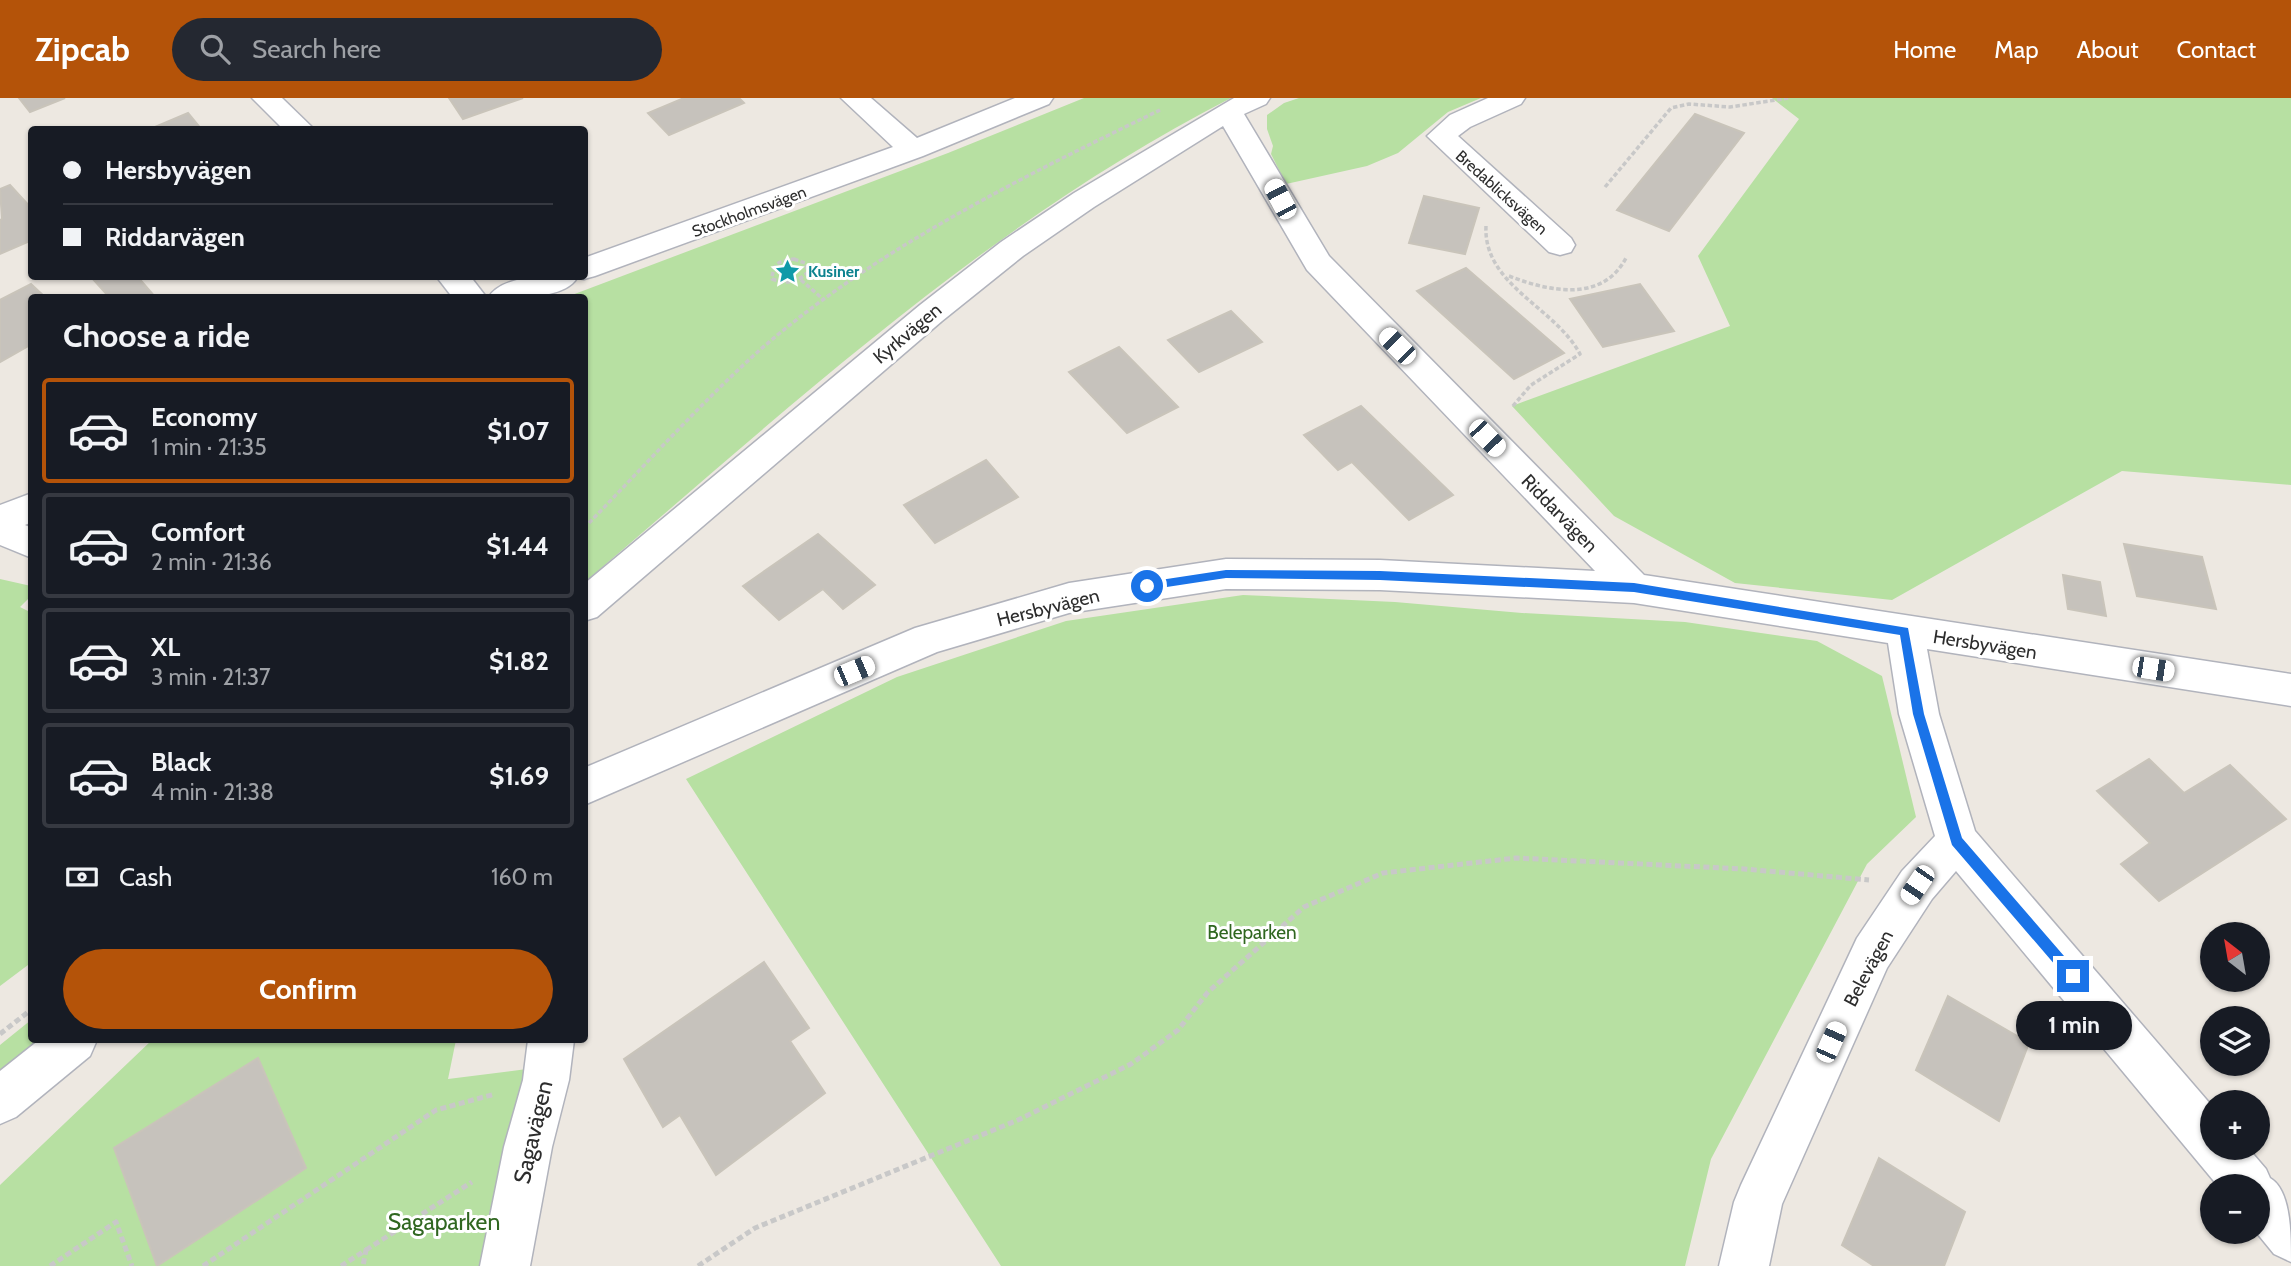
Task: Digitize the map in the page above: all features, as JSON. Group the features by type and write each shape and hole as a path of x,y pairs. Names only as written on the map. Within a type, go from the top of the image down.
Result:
{"street":[{"path":"266,98 298,126"},
{"path":"855,98 913,150"},
{"name":"Stockholmsvägen","path":"588,268 913,150 1039,98"},
{"name":"Bredablicksvägen","path":"1511,98 1460,121 1441,136 1560,245"},
{"name":"Riddarvägen","path":"1242,105 1318,263 1634,588"},
{"name":"Kyrkvägen","path":"588,603 931,313 1012,249 1084,200 1242,105"},
{"path":"455,280 467,294"},
{"path":"514,294 552,280"},
{"path":"0,522 28,508"},
{"path":"0,529 28,542"},
{"name":"Hersbyvägen","path":"588,785 928,639 1069,598 1226,574 1380,575 1634,588 2291,691"},
{"path":"1905,631 1919,714 1957,841 2200,1128"},
{"name":"Belevägen","path":"1744,1266 1758,1202 1872,953 1917,885 1957,841"},
{"path":"0,1101 70,1043"},
{"name":"Sagavägen","path":"505,1266 528,1146 549,1060"},
{"path":"2227,1160 2239,1174"},
{"path":"2270,1212 2291,1237"}],"path":[{"path":"1605,187 1671,108 1689,104 1730,107 1789,98"},
{"path":"588,524 752,357 824,300 886,258 984,200 1075,151 1162,110"},
{"path":"1487,438 1531,385 1580,354 1569,336 1505,274 1486,250 1483,242 1486,226 1511,199"},
{"path":"1505,274 1541,288 1580,288 1600,284 1614,276 1624,265 1627,256"},
{"path":"794,259 805,263 808,272 801,280 786,284 772,279 773,268 780,261 794,259"},
{"path":"801,280 824,300"},
{"path":"698,1266 755,1228 1018,1120 1131,1064 1178,1030 1208,992 1304,907 1383,873 1516,858 1744,869 1917,885"},
{"path":"0,1034 28,1012"},
{"path":"203,1266 436,1110 549,1060"},
{"path":"341,1266 528,1146"},
{"path":"50,1266 116,1222 132,1266"},
{"path":"363,1266 366,1250"}],"green space":[{"path":"1084,98 1231,98 1142,147 1057,201 974,259 816,385 588,579 588,294 575,294 948,153"},
{"path":"1299,98 1481,98 1448,112 1398,153 1367,166 1286,184 1271,154 1273,146 1267,129 1267,115 1284,103"},
{"path":"1772,98 2291,98 2291,485 2122,471 1892,600 1735,583 1614,516 1512,406 1730,326 1698,256 1799,119"},
{"path":"0,579 28,585 28,599 20,607 28,611 28,965 0,986"},
{"name":"Beleparken","path":"1243,595 1395,602 1522,613 1685,622 1817,641 1882,676 1916,817 1867,864 1711,1159 1685,1266 1001,1266 686,779 897,677 1066,621"},
{"path":"28,1022 28,1043 35,1043 0,1071 0,1045"},
{"name":"Sagaparken","path":"149,1043 455,1043 448,1079 527,1069 518,1119 488,1217 481,1266 0,1266 0,1185"}],"building":[{"path":"19,98 65,98 30,112"},
{"path":"449,98 523,98 463,119"},
{"path":"684,98 739,98 744,103 669,135 648,113"},
{"path":"188,113 199,126 157,126"},
{"path":"1695,114 1744,133 1669,231 1617,210"},
{"path":"10,185 28,205 28,242 0,254 2,219 0,189"},
{"path":"1424,196 1479,208 1465,254 1409,243"},
{"path":"1466,268 1564,353 1514,379 1417,291"},
{"path":"94,280 140,280 153,294 106,294"},
{"path":"31,284 42,294 28,294 28,346 0,362 0,300"},
{"path":"1640,284 1674,331 1603,347 1570,299"},
{"path":"1231,311 1262,342 1199,372 1168,340"},
{"path":"1119,347 1178,407 1127,433 1069,372"},
{"path":"1361,406 1453,495 1409,520 1352,462 1338,470 1304,435"},
{"path":"986,460 1018,497 935,543 904,505"},
{"path":"818,534 875,585 843,609 823,589 779,620 743,586"},
{"path":"2124,544 2202,557 2216,609 2137,596"},
{"path":"2063,575 2100,582 2106,616 2068,609"},
{"path":"2149,759 2184,793 2230,765 2286,819 2159,901 2121,864 2150,843 2097,791"},
{"path":"764,962 809,1028 790,1041 825,1093 716,1175 680,1115 663,1127 624,1059"},
{"path":"1948,996 2029,1043 1999,1121 1916,1070"},
{"path":"258,1058 306,1168 157,1266 114,1148"},
{"path":"1879,1158 1965,1212 1944,1266 1874,1266 1842,1245"}],"place":[{"name":"Kusiner","path":"788,271"}],"route":[{"path":"1147,586 1226,574 1380,575 1634,588 1905,631 1919,714 1957,841 2073,976"}]}
